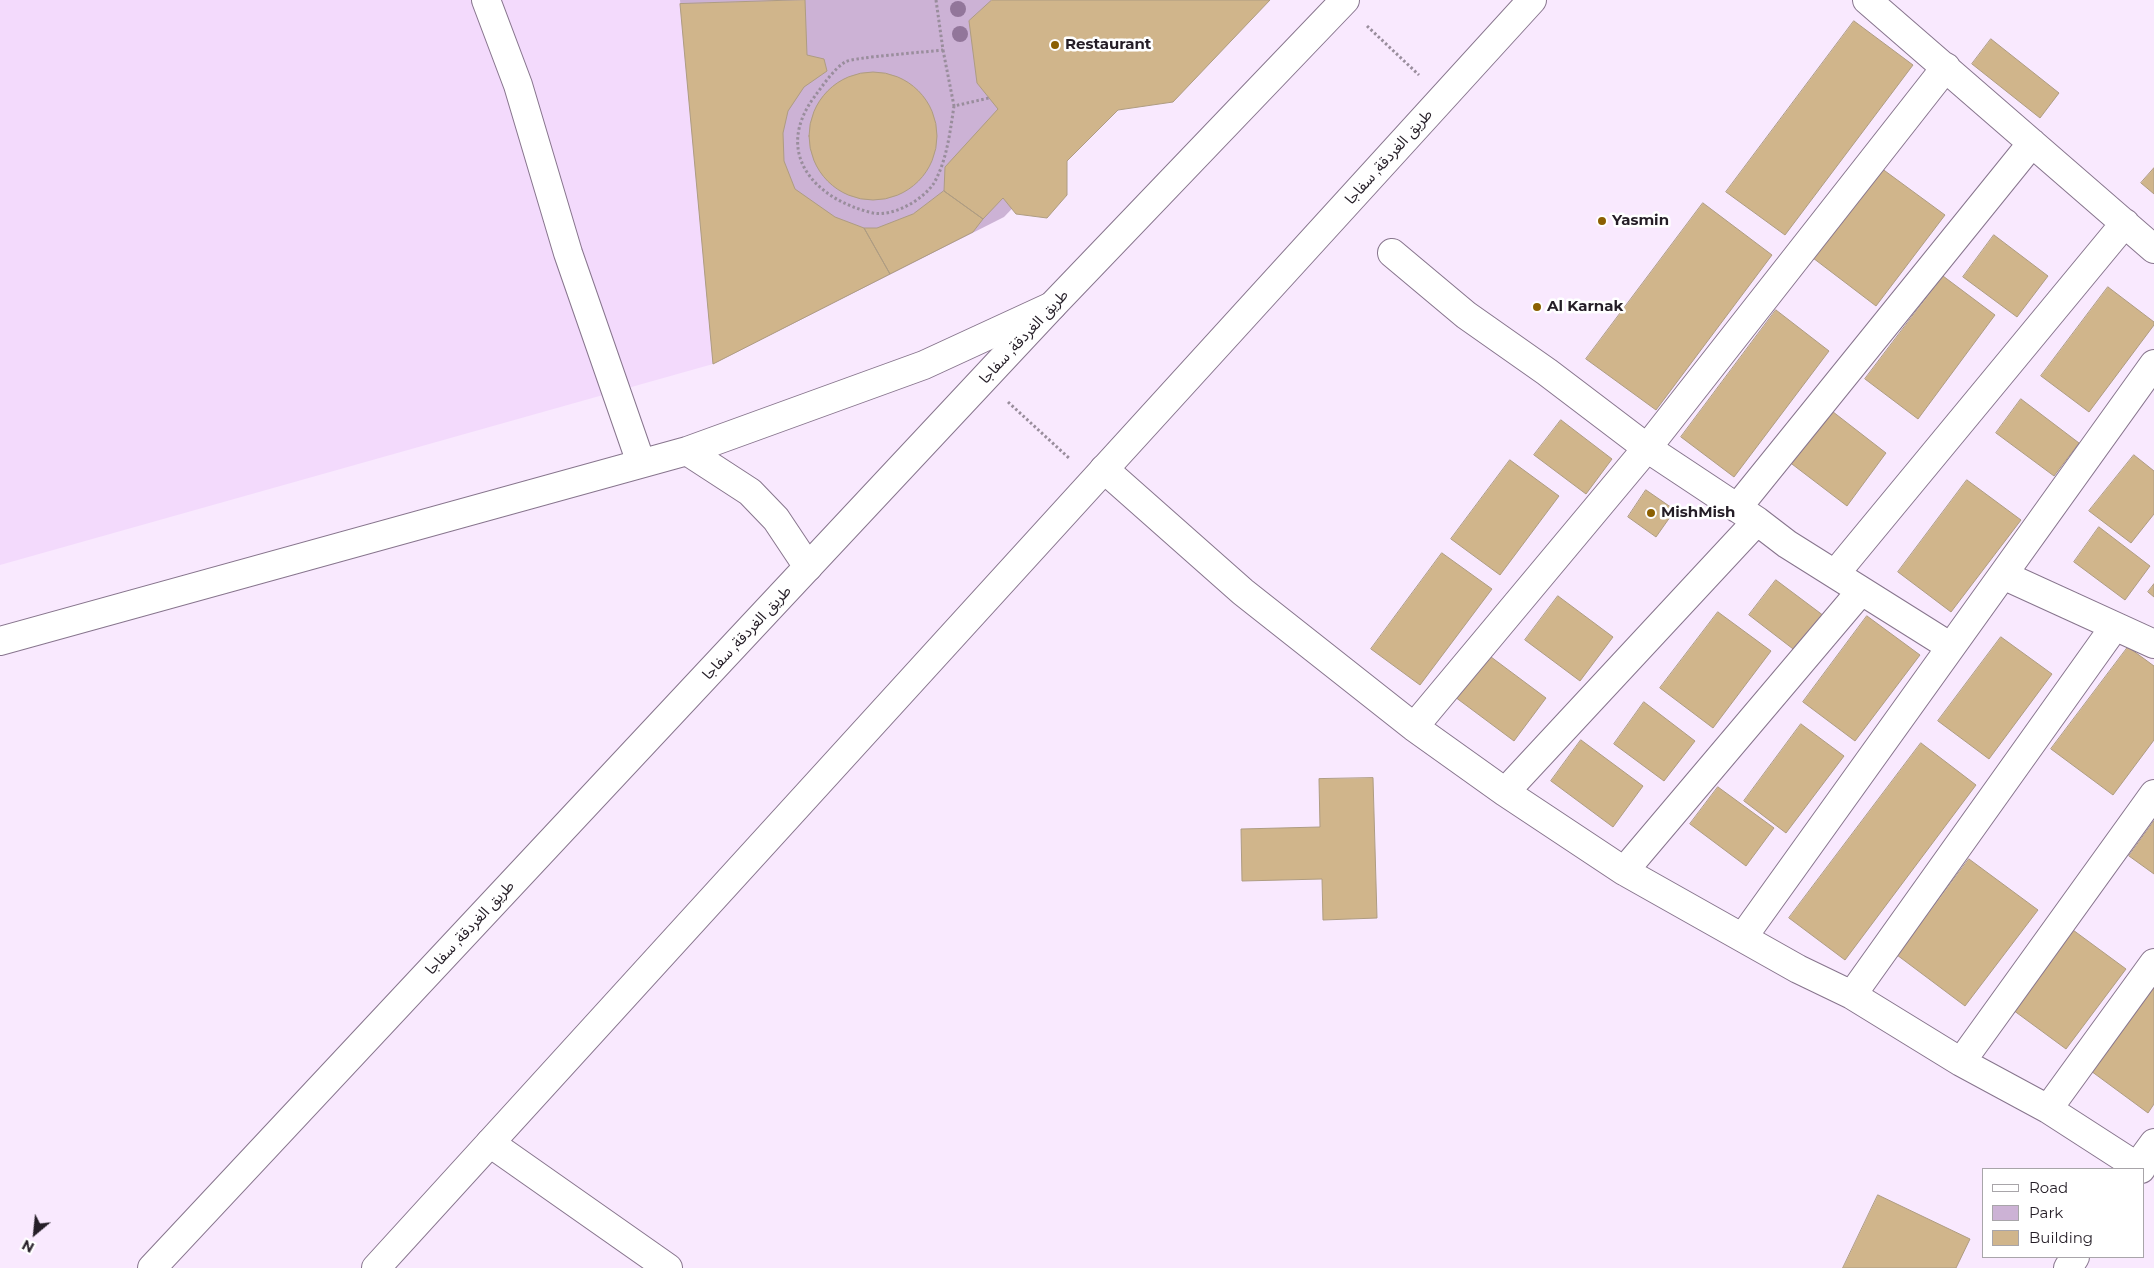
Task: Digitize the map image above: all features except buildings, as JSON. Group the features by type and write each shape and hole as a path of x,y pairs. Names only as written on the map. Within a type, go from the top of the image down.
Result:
{"street":[{"path":"486,0 518,85 568,253 641,463"},
{"name":"طريق الغردقة, سفاجا","path":"376,1268 1532,0"},
{"path":"1867,0 2154,249"},
{"name":"طريق الغردقة, سفاجا","path":"152,1268 1052,306 1344,1"},
{"path":"1414,726 1647,448 1946,67"},
{"path":"1505,792 1747,514 2032,143"},
{"path":"1835,574 2125,223"},
{"path":"1392,254 1466,315 1547,372 1647,448 1747,514 1787,544 1950,647"},
{"path":"0,641 687,451 924,365 1052,306"},
{"path":"1743,937 2154,364"},
{"path":"687,451 750,492 776,519 808,567"},
{"path":"1099,475 1243,592 1414,726 1505,792 1624,871 1852,995 1961,1062 2048,1109 2137,1168"},
{"path":"2002,575 2154,644"},
{"path":"1624,871 1861,591"},
{"path":"1852,995 2115,626"},
{"path":"1961,1062 2154,794"},
{"path":"2048,1109 2154,963"},
{"path":"490,1143 668,1268"},
{"path":"2143,1168 2154,1144"}],"path":[{"path":"936,0 954,106 946,151 934,182 922,198 905,208 874,213 828,195 810,177 798,157 797,134 803,111 825,83 846,62 943,50"},
{"path":"1344,1 1443,98"},
{"path":"954,106 989,98"},
{"path":"984,379 1099,475"}],"shaded area":[{"path":"0,0 680,0 713,364 0,565"}],"green space":[{"path":"680,0 1212,0 1004,217 713,364"}],"place":[{"name":"Restaurant","path":"1055,45"},
{"name":"Yasmin","path":"1602,221"},
{"name":"Al Karnak","path":"1537,307"},
{"name":"MishMish","path":"1651,513"}]}
